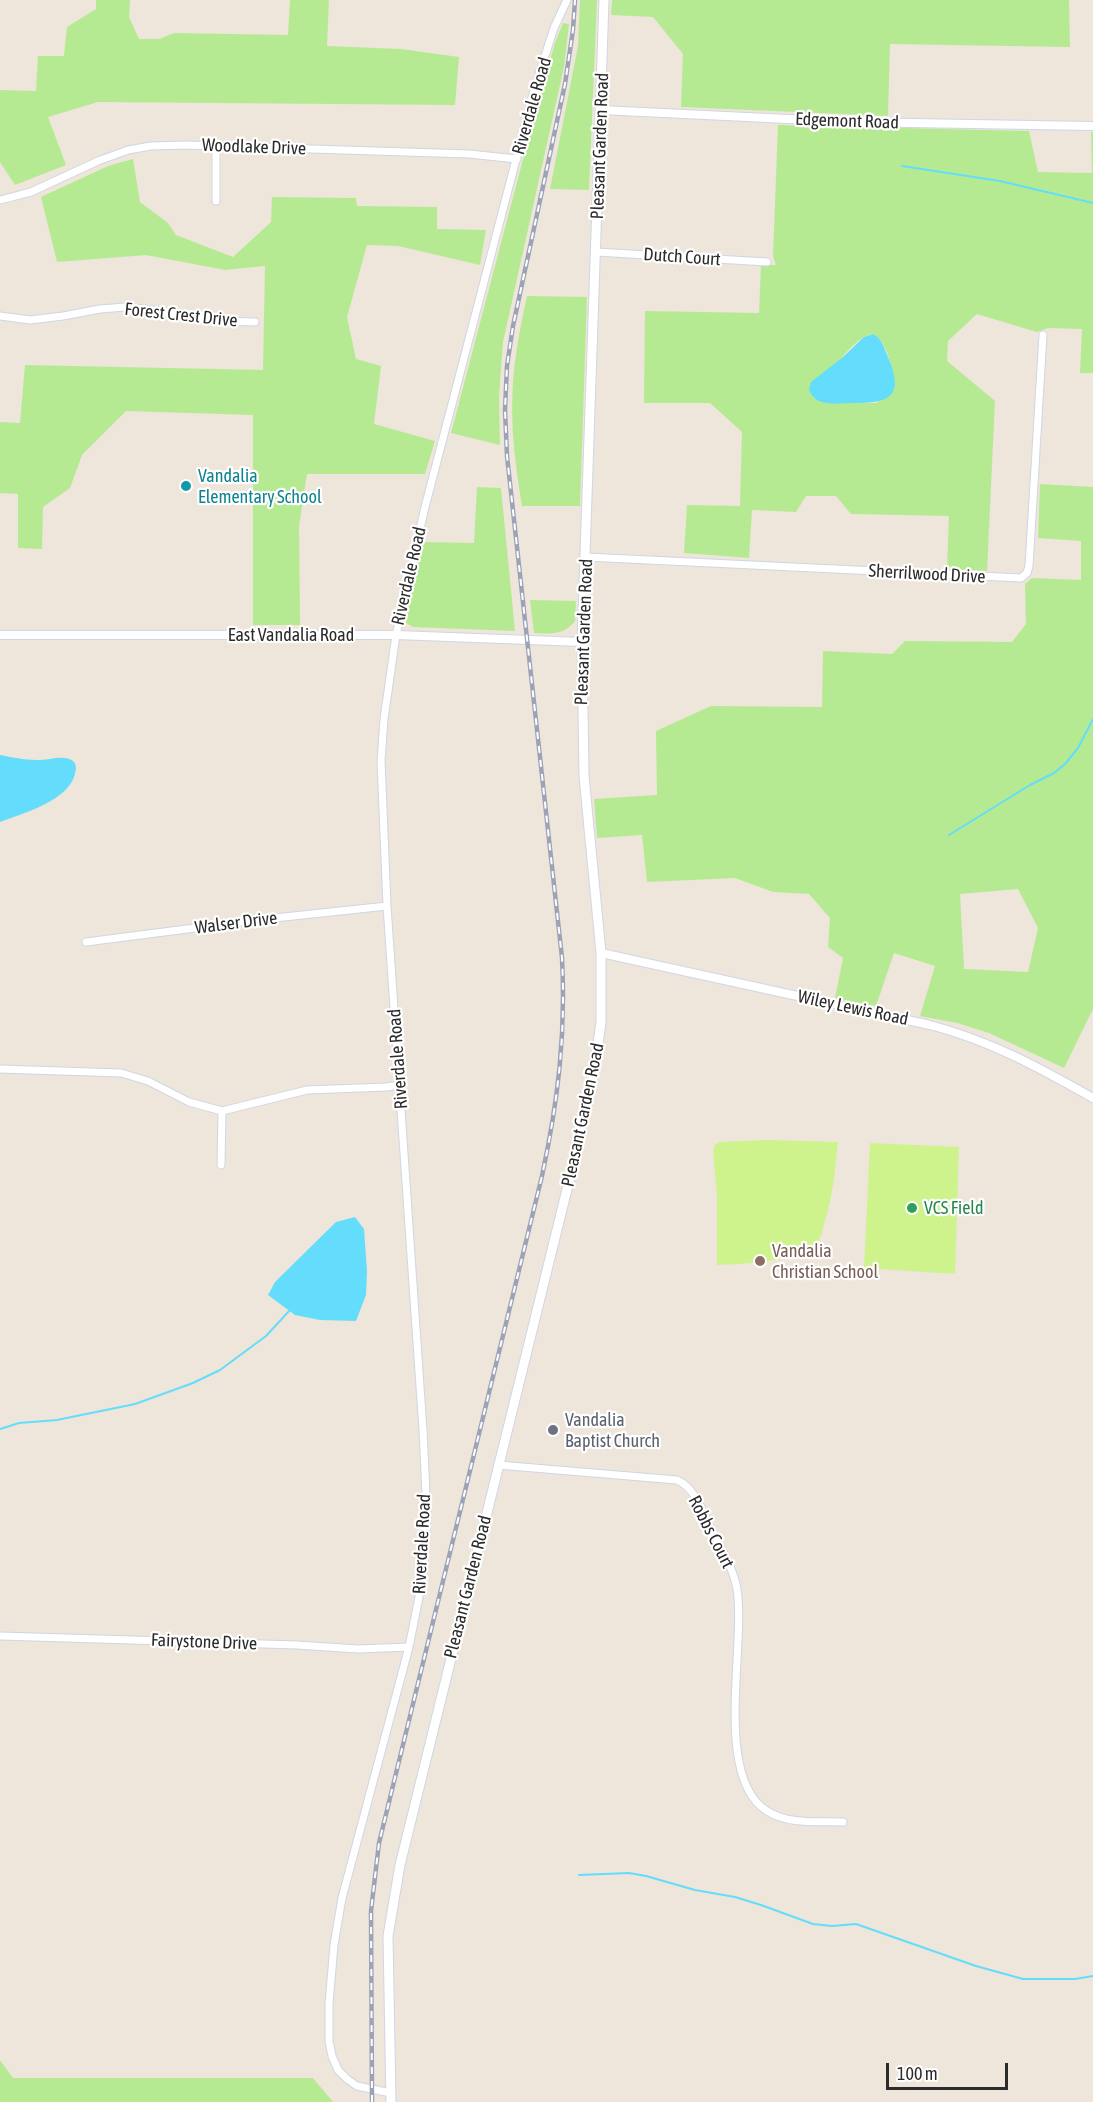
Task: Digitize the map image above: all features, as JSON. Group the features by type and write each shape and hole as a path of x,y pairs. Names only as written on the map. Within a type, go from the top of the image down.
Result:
{"main road":[{"name":"Pleasant Garden Road","path":"391,2098 388,1936 400,1865 593,1079 601,1022 601,953 584,776 582,642 604,0"}],"street":[{"name":"Riverdale Road","path":"391,2098 357,2086 347,2079 338,2070 329,2041 329,2004 334,1945 342,1898 409,1647 423,1578 427,1515 387,906 381,761 384,719 396,635 425,507 535,87 554,28 567,0"},
{"name":"Edgemont Road","path":"601,110 850,122 1093,126"},
{"name":"Woodlake Drive","path":"0,200 31,192 128,150 151,146 469,154 517,159"},
{"path":"216,146 216,201"},
{"name":"Dutch Court","path":"596,252 767,262"},
{"name":"Forest Crest Drive","path":"0,316 30,320 124,307 216,321 255,322"},
{"name":"Sherrilwood Drive","path":"586,557 1021,578 1027,573 1029,566 1043,335"},
{"name":"East Vandalia Road","path":"0,635 396,635 582,642"},
{"name":"Walser Drive","path":"86,942 387,906"},
{"name":"Wiley Lewis Road","path":"601,953 953,1032 1007,1051 1093,1098"},
{"path":"0,1070 121,1073 148,1081 189,1102 222,1111 307,1090 400,1085"},
{"path":"221,1165 222,1111"},
{"name":"Robbs Court","path":"498,1465 677,1480 691,1491 725,1557 737,1589 736,1727 739,1768 745,1787 766,1811 785,1820 843,1822"},
{"name":"Fairystone Drive","path":"0,1636 358,1649 409,1647"}],"green space":[{"path":"96,0 130,0 129,17 139,39 159,39 174,33 288,35 290,0 329,0 327,46 401,49 459,57 455,105 98,102 48,117 66,165 15,185 0,162 0,90 36,91 38,56 64,56 67,27 96,9"},
{"path":"580,0 597,0 589,190 550,189 578,46"},
{"path":"612,0 1069,0 1070,47 890,44 888,116 681,107 683,54 653,17 611,15"},
{"path":"563,23 569,24 564,67 503,342 499,397 500,445 451,433 541,91"},
{"path":"778,125 1029,131 1038,172 1092,173 1091,132 1093,132 1093,373 1080,373 1082,329 1048,328 1037,332 977,314 948,341 947,361 995,401 987,571 947,569 949,516 851,514 836,496 806,496 796,512 752,510 749,558 684,553 687,505 740,506 742,432 710,403 644,403 645,311 759,313 761,265 776,265 773,256","holes":["873,334 878,338 888,356 895,384 877,403 821,402 813,397 840,360 856,343"]},
{"path":"133,159 140,202 168,223 176,235 233,257 271,222 272,197 356,198 357,206 437,207 437,229 486,230 480,265 398,246 367,245 347,317 356,359 381,366 374,424 435,441 425,474 307,474 299,526 300,625 253,625 253,415 126,411 82,455 70,488 43,507 42,549 18,548 18,494 0,493 0,422 20,423 25,365 263,370 265,266 225,270 146,255 57,262 41,197 108,166"},
{"path":"527,296 587,297 580,506 522,506 514,444 512,397 517,349"},
{"path":"1040,484 1093,487 1093,1009 1064,1068 989,1033 957,1023 920,1016 935,966 894,953 876,1006 835,998 843,958 828,947 830,918 809,894 773,892 735,878 647,882 642,835 597,838 594,799 657,795 656,731 711,706 822,707 823,651 892,654 905,641 1012,642 1026,624 1025,584 1032,578 1081,580 1081,541 1038,538","holes":["1018,889 1038,928 1028,972 964,969 960,894"]},
{"path":"477,487 501,488 515,631 413,627 406,623 404,615 423,542 474,543"},
{"path":"530,600 576,601 575,621 562,631 534,633"},
{"path":"768,1140 838,1142 832,1193 821,1235 818,1241 809,1248 785,1258 756,1263 717,1265 717,1195 713,1151 715,1145 719,1142"},
{"name":"VCS Field","path":"870,1143 959,1147 955,1274 864,1268"},
{"path":"0,2060 13,2078 313,2078 333,2102 0,2102"}],"water":[{"path":"873,334 879,338 893,370 895,380 891,394 886,398 868,403 830,403 814,398 809,390 811,382 864,337"},
{"path":"0,755 32,760 69,759 75,764 75,774 64,792 55,799 0,822"},
{"path":"355,1217 364,1229 367,1271 366,1295 356,1321 320,1320 295,1315 268,1295 275,1282 336,1222"}],"waterway":[{"path":"902,166 1000,181 1093,203"},
{"path":"949,835 1030,785 1054,773 1078,748 1093,719"},
{"path":"0,1429 19,1423 57,1420 135,1404 193,1383 220,1370 266,1336 290,1310"},
{"path":"579,1875 629,1873 646,1876 695,1890 735,1897 813,1924 832,1926 856,1924 976,1966 1023,1979 1075,1979 1093,1976"}],"railway":[{"path":"372,2102 371,1911 379,1843 542,1176 552,1121 562,1041 562,958 507,456 505,410 507,366 513,326 565,84 575,0"}],"place":[{"name":"Vandalia Elementary School","path":"186,486"},
{"name":"VCS Field","path":"912,1208"},
{"name":"Vandalia Christian School","path":"760,1261"},
{"name":"Vandalia Baptist Church","path":"553,1430"}]}
